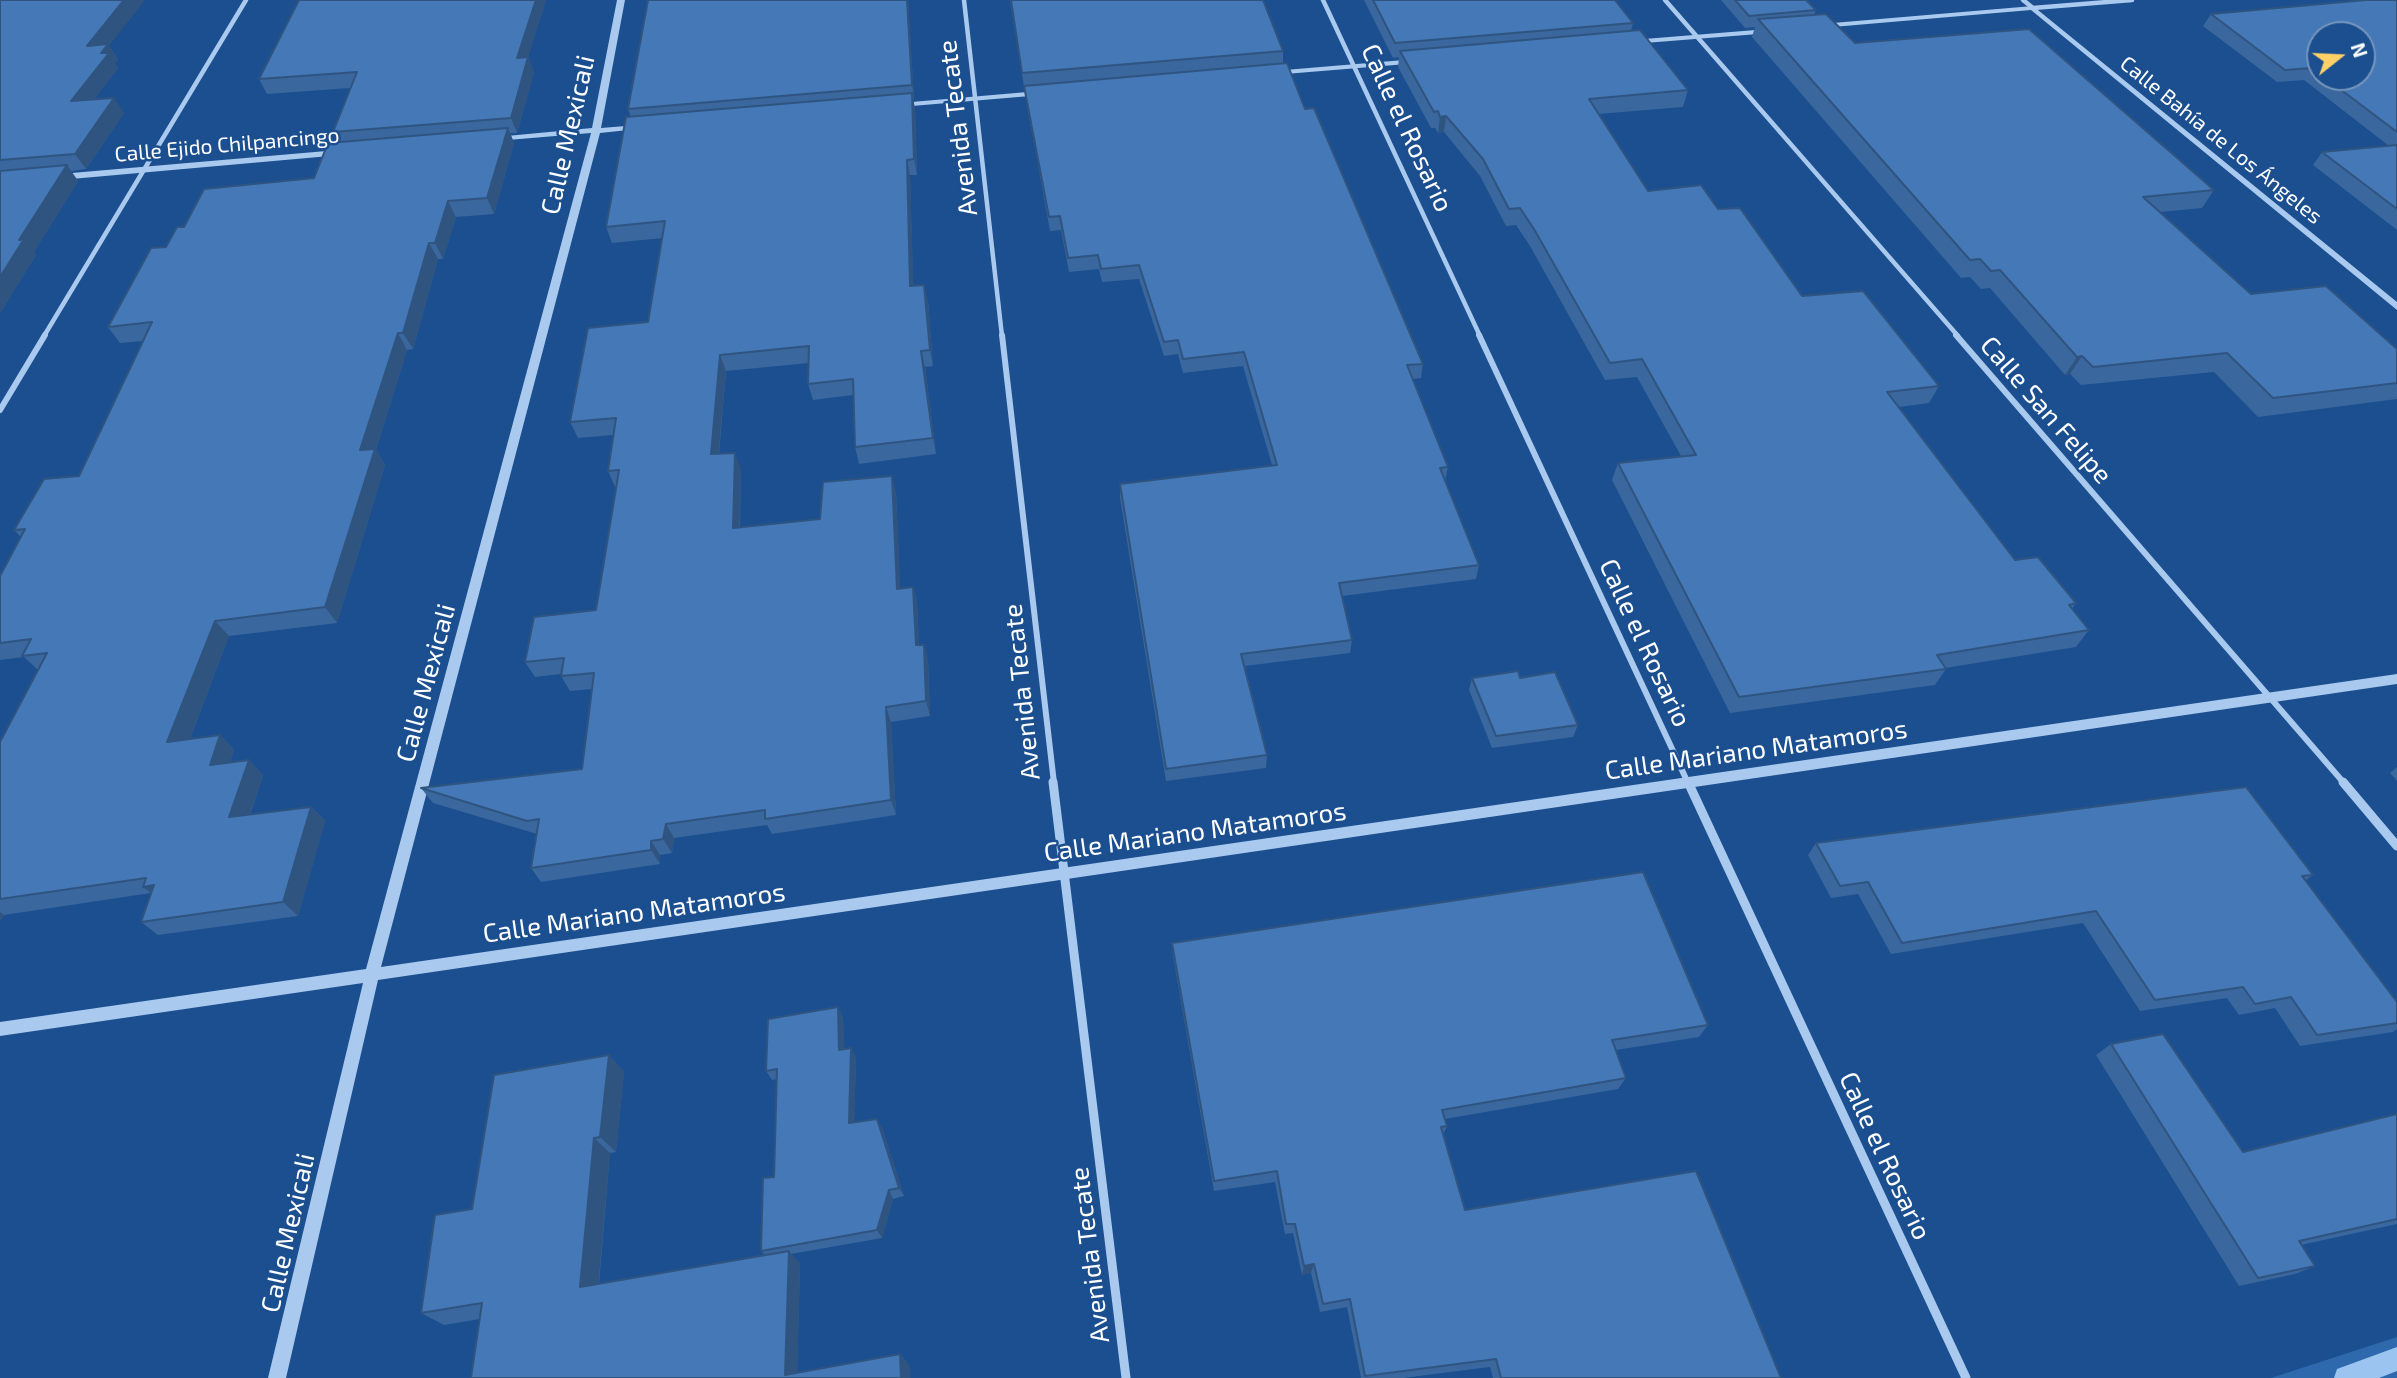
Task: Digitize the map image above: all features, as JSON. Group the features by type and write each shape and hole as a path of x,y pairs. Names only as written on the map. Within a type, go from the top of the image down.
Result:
{"street":[{"path":"0,410 246,0"},
{"name":"Calle Mexicali","path":"277,1378 372,975 596,131 621,0"},
{"name":"Avenida Tecate","path":"964,0 1064,874 1126,1378"},
{"name":"Calle el Rosario","path":"1323,0 1686,783 1966,1378"},
{"name":"Calle San Felipe","path":"1665,0 2273,698 2397,846"},
{"name":"Calle Bahía de Los Ángeles","path":"2023,0 2397,307"},
{"path":"1816,27 2132,0"},
{"path":"1627,43 1776,30"},
{"path":"1261,74 1423,60"},
{"path":"894,105 1044,93"},
{"path":"486,140 650,126"},
{"name":"Calle Ejido Chilpancingo","path":"52,177 348,152"},
{"name":"Calle Mariano Matamoros","path":"0,1029 2397,680"}],"shaded area":[{"path":"2397,1337 2397,1378 2271,1378"}],"building":[{"path":"0,0 124,0 87,46 108,44 101,53 109,53 71,101 114,98 75,154 0,160"},
{"path":"299,0 536,0 517,58 528,57 511,118 333,132 357,72 259,79"},
{"path":"648,0 907,0 912,85 628,109"},
{"path":"1011,0 1263,0 1283,51 1022,73"},
{"path":"1373,0 1615,0 1633,23 1395,43"},
{"path":"1735,0 1806,0 1816,10 1749,16"},
{"path":"2366,0 2397,0 2397,132 2343,91 2376,91 2376,21 2306,21 2306,68 2285,70 2211,14"},
{"path":"1826,14 1855,43 2029,29 2214,190 2143,197 2251,294 2326,286 2397,349 2397,383 2273,398 2227,353 2093,367 2082,356 2077,357 2000,270 1991,271 1980,259 1970,260 1758,19"},
{"path":"1640,30 1688,90 1589,99 1648,191 1701,185 1718,209 1740,208 1802,296 1863,291 1939,386 1887,392 2015,560 2038,557 2076,603 2069,605 2089,630 1937,655 1946,669 1739,697 1618,463 1696,455 1642,359 1610,363 1520,208 1509,209 1483,159 1446,116 1440,117 1438,111 1434,112 1400,51"},
{"path":"1287,63 1305,109 1314,108 1423,364 1407,365 1448,467 1440,468 1479,565 1339,583 1352,640 1241,654 1267,755 1166,769 1120,484 1277,465 1244,352 1183,359 1178,340 1164,342 1139,265 1101,269 1098,255 1068,258 1060,216 1049,217 1024,86"},
{"path":"912,93 914,159 907,160 910,286 924,285 930,350 921,351 933,438 855,447 853,379 808,384 809,346 720,355 711,454 735,453 733,528 820,519 823,482 892,476 897,589 913,587 916,645 924,645 926,701 886,707 891,800 765,819 765,810 666,824 663,839 651,841 651,850 531,868 539,819 527,821 421,788 582,769 594,673 561,676 564,658 525,662 534,617 596,610 619,470 608,471 616,418 570,422 588,328 648,322 665,221 606,227 626,117"},
{"path":"508,128 487,198 448,201 435,243 429,243 403,333 398,333 360,450 375,449 325,607 215,621 167,742 220,735 210,765 249,760 229,817 311,807 283,902 141,922 154,885 143,887 146,878 0,899 0,742 47,653 22,656 31,639 0,643 0,576 25,529 14,530 44,479 79,476 152,322 108,327 151,248 166,247 177,227 184,227 204,189 314,178 328,143"},
{"path":"2397,145 2397,209 2322,152"},
{"path":"67,165 19,240 24,239 0,277 0,171"},
{"path":"1518,671 1520,678 1555,672 1578,725 1496,736 1472,678"},
{"path":"2246,787 2313,875 2302,876 2397,1002 2397,1023 2317,1035 2291,997 2255,1004 2243,987 2155,1000 2096,911 1902,943 1868,882 1840,886 1816,843"},
{"path":"1643,872 1708,1025 1612,1040 1626,1078 1442,1110 1447,1126 1441,1127 1465,1210 1696,1171 1781,1378 1501,1378 1496,1359 1365,1376 1350,1299 1323,1304 1314,1264 1304,1266 1295,1224 1286,1224 1277,1171 1214,1181 1172,943"},
{"path":"838,1007 839,1050 851,1048 849,1123 877,1119 899,1188 889,1190 877,1230 761,1251 763,1178 774,1177 777,1069 766,1071 768,1019"},
{"path":"2163,1034 2243,1152 2397,1114 2397,1219 2299,1241 2315,1266 2258,1278 2111,1044"},
{"path":"609,1055 600,1137 594,1138 580,1287 789,1251 785,1375 900,1354 901,1378 471,1378 482,1303 421,1313 435,1215 472,1209 494,1075"}],"waterway":[{"path":"2346,1378 2397,1359"}]}
